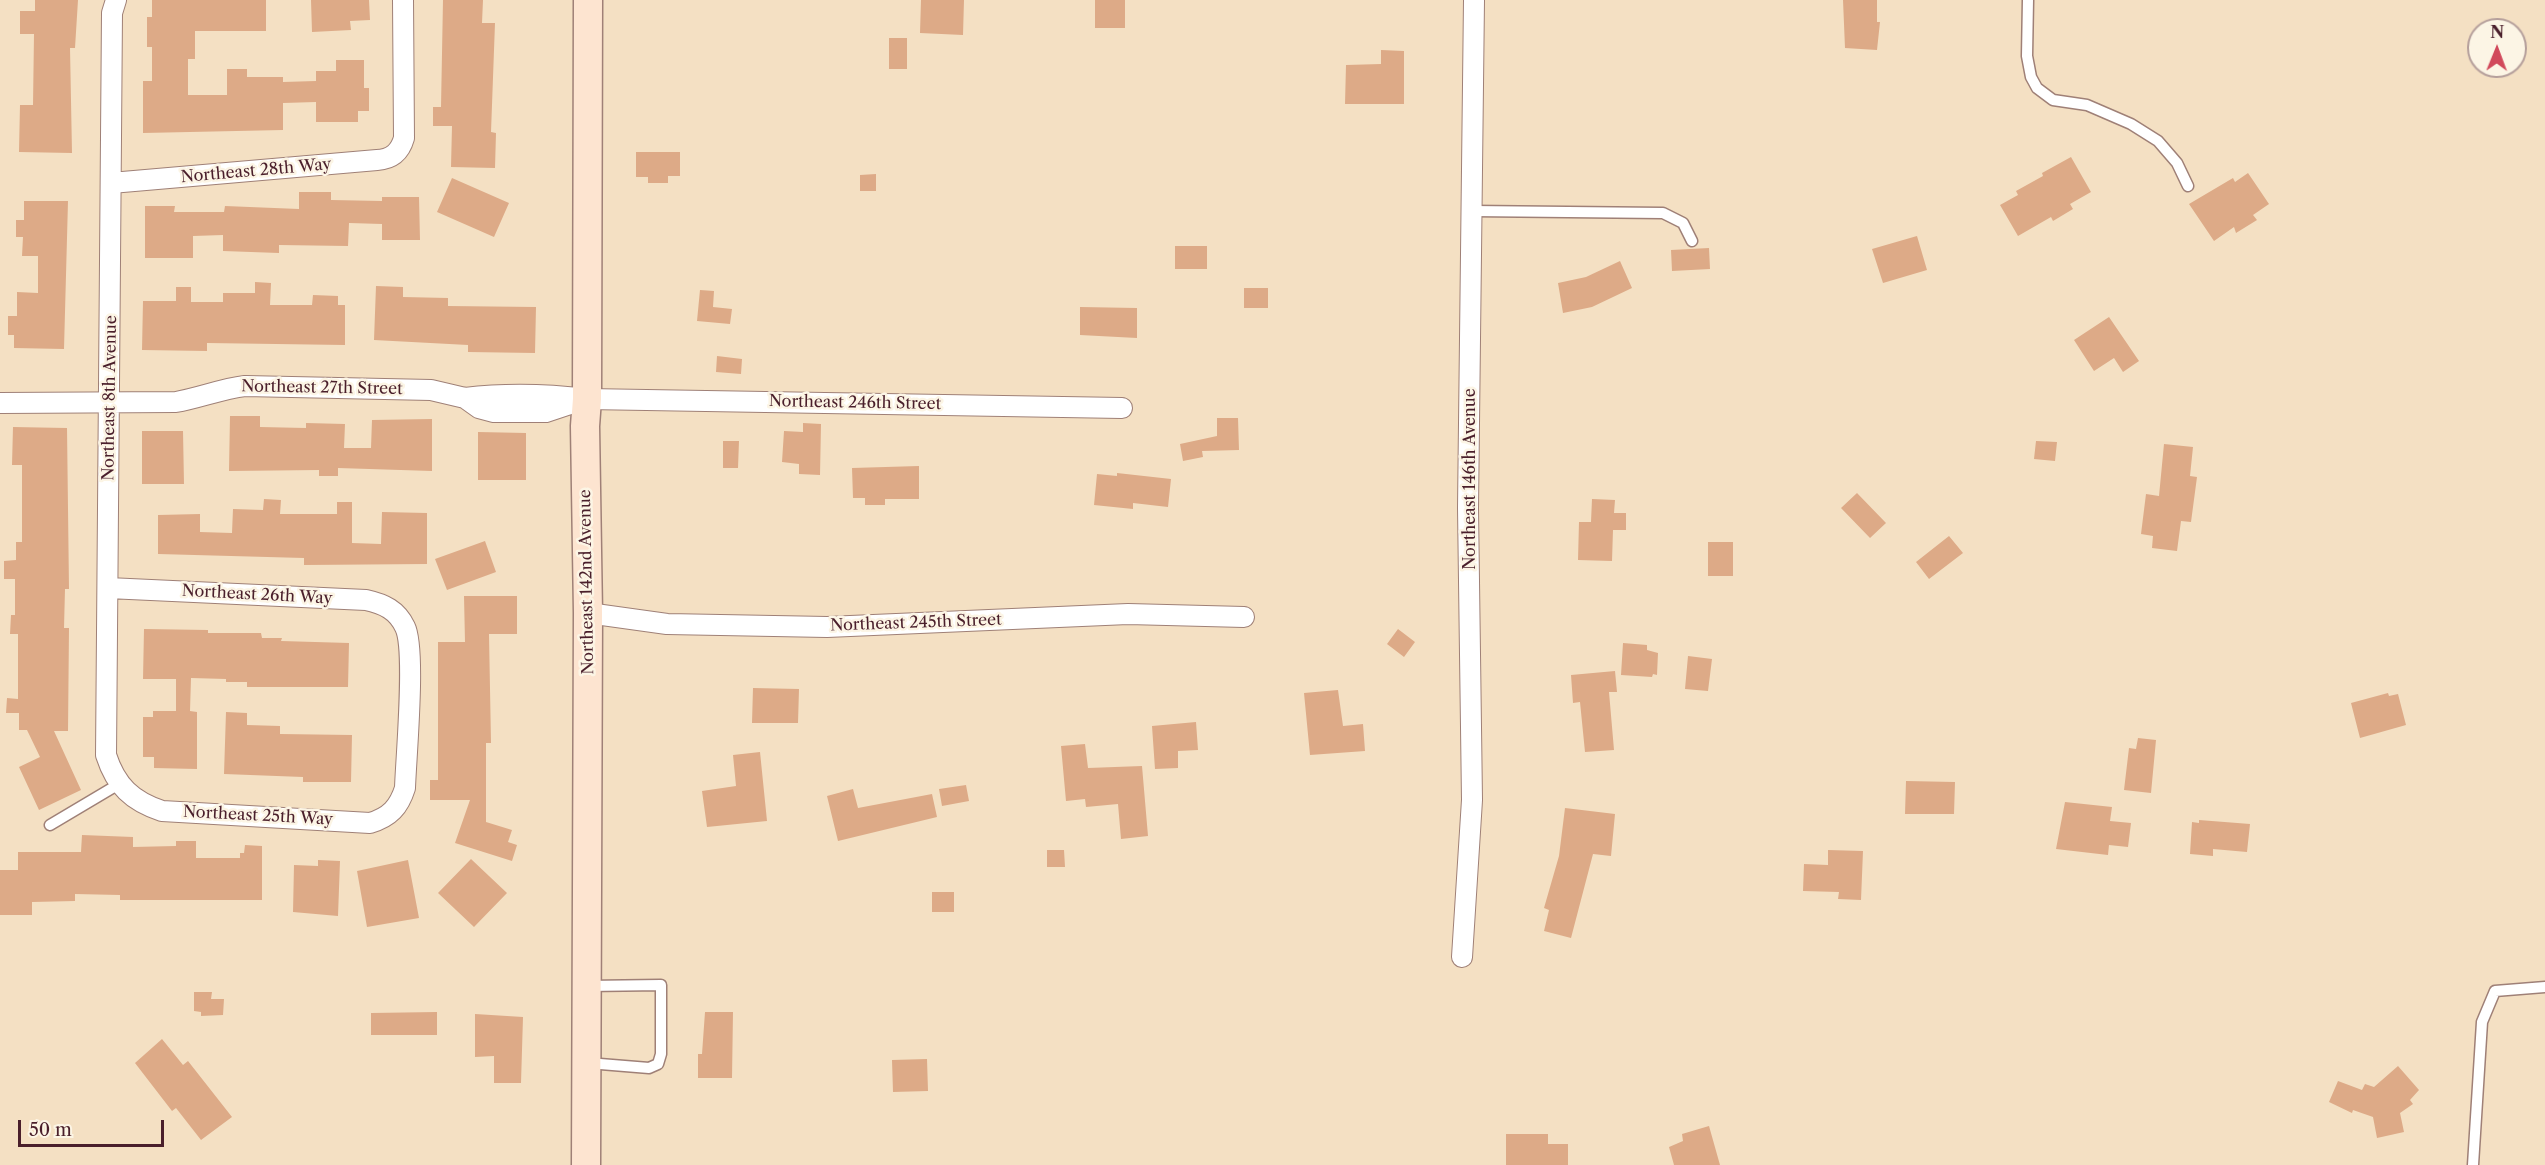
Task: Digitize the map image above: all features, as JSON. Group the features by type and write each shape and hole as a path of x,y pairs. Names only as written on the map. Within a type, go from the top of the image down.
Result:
{"main road":[{"name":"Northeast 142nd Avenue","path":"586,1165 588,613 585,426 587,399 588,0"}],"street":[{"name":"Northeast 8th Avenue","path":"116,0 112,13 106,755 112,775 122,788"},
{"name":"Northeast 28th Way","path":"111,183 385,159 398,152 404,138 403,0"},
{"name":"Northeast 146th Avenue","path":"1462,957 1472,800 1468,508 1474,0"},
{"name":"Northeast 27th Street","path":"0,403 176,402 226,388 245,386 431,390 465,398 495,394 545,394 587,399"},
{"name":"Northeast 246th Street","path":"587,399 1122,408"},
{"name":"Northeast 26th Way","path":"108,588 366,600 391,609 400,618 410,642 405,776 401,801 393,811"},
{"name":"Northeast 245th Street","path":"588,613 667,624 827,627 1128,614 1244,616"},
{"name":"Northeast 25th Way","path":"122,788 142,804 162,811 370,823 383,819 393,811"}],"lane":[{"path":"2028,0 2027,56 2031,77 2037,88 2054,100 2087,105 2131,124 2158,141 2177,163 2188,186"},
{"path":"1472,211 1663,213 1683,223 1692,241"},
{"path":"50,825 122,788"},
{"path":"586,986 661,985 661,1054 658,1064 649,1068 586,1062"},
{"path":"2473,1165 2482,1022 2495,991 2545,987"}],"building":[{"path":"35,0 78,0 75,48 70,48 72,153 19,152 20,105 33,105 34,34 20,34 20,11 35,11"},
{"path":"152,0 266,0 266,31 195,31 195,59 188,59 188,95 227,95 227,69 247,69 247,77 283,77 283,82 316,81 316,71 336,71 336,60 364,60 364,88 369,88 369,111 358,111 358,122 316,122 316,102 283,103 283,130 143,133 143,81 152,81 152,47 147,47 147,17 152,17"},
{"path":"311,0 369,0 370,20 350,21 351,30 312,32"},
{"path":"443,0 483,0 482,23 495,23 491,132 496,133 495,168 451,167 452,126 433,126 433,107 441,107"},
{"path":"921,0 964,0 963,35 920,33"},
{"path":"1095,0 1125,0 1125,28 1095,28"},
{"path":"1843,0 1877,0 1877,22 1880,22 1877,50 1845,48"},
{"path":"889,38 907,38 907,69 889,69"},
{"path":"1381,50 1404,51 1404,104 1345,104 1346,65 1381,64"},
{"path":"636,152 680,152 680,176 668,176 668,183 648,183 648,177 636,177"},
{"path":"2071,157 2091,192 2070,204 2073,209 2053,221 2051,217 2018,236 2000,205 2018,195 2016,191 2043,176 2042,173"},
{"path":"2248,173 2269,204 2253,215 2257,220 2236,233 2234,227 2214,241 2189,204 2233,178 2235,182"},
{"path":"876,174 876,191 860,191 860,175"},
{"path":"452,178 509,203 494,237 437,212"},
{"path":"299,192 331,192 331,200 382,201 382,197 419,197 420,240 382,240 382,224 349,223 348,246 279,245 279,253 223,251 223,235 193,236 193,258 145,258 145,206 175,206 174,212 224,212 225,206 299,209"},
{"path":"24,201 68,201 64,349 14,348 14,335 8,335 8,316 17,316 17,292 38,293 38,256 22,256 23,237 16,237 16,220 24,220"},
{"path":"1917,236 1927,270 1883,283 1872,249"},
{"path":"1175,246 1207,246 1207,269 1175,269"},
{"path":"1709,248 1710,269 1672,271 1671,250"},
{"path":"1620,261 1632,288 1592,307 1563,313 1558,283 1586,277"},
{"path":"255,282 271,283 270,305 312,305 313,295 338,296 338,305 345,305 345,345 207,343 207,351 142,350 143,301 176,301 176,287 191,287 191,302 223,302 223,293 255,293"},
{"path":"376,286 403,287 403,297 448,298 448,306 536,307 535,353 468,352 468,345 374,340"},
{"path":"1244,288 1268,288 1268,308 1244,308"},
{"path":"700,290 714,291 713,307 732,309 730,324 697,321"},
{"path":"1080,307 1137,308 1137,338 1080,335"},
{"path":"2109,317 2139,361 2123,372 2114,358 2094,371 2074,340"},
{"path":"717,356 742,359 741,374 716,372"},
{"path":"230,416 260,416 260,427 306,428 306,423 345,424 344,448 371,448 372,420 432,419 432,471 338,468 338,476 319,476 319,470 229,471"},
{"path":"1217,418 1238,418 1239,450 1202,451 1203,457 1183,461 1180,444 1217,436"},
{"path":"803,423 821,424 820,475 799,474 799,464 782,462 784,431 803,432"},
{"path":"13,427 67,428 69,589 65,589 64,628 69,628 68,731 54,731 81,790 39,810 19,767 40,757 27,730 19,730 19,713 6,713 7,698 18,699 18,634 10,634 11,615 15,615 15,579 4,579 4,561 16,560 16,542 22,542 22,465 12,465"},
{"path":"142,431 183,431 184,484 142,484"},
{"path":"478,432 526,433 526,480 478,480"},
{"path":"723,441 739,441 738,468 723,468"},
{"path":"2036,441 2057,442 2055,461 2034,459"},
{"path":"2164,444 2193,447 2190,476 2197,477 2191,522 2181,521 2177,551 2152,548 2153,536 2141,534 2146,494 2159,496"},
{"path":"919,466 919,499 885,499 885,505 865,505 865,498 853,498 852,468"},
{"path":"1117,473 1171,479 1168,507 1133,503 1133,509 1094,505 1097,474 1117,476"},
{"path":"1857,493 1886,523 1870,538 1841,508"},
{"path":"264,499 281,500 280,514 337,514 337,502 352,502 352,543 381,544 382,512 427,513 427,564 304,565 304,558 158,554 158,515 200,514 200,532 232,533 233,509 263,510"},
{"path":"1592,499 1615,500 1614,513 1626,513 1626,530 1613,530 1612,561 1578,560 1579,522 1591,522"},
{"path":"1949,536 1963,553 1929,579 1916,562"},
{"path":"485,541 496,572 447,590 435,559"},
{"path":"1708,542 1733,542 1733,576 1708,576"},
{"path":"464,596 517,596 517,634 489,634 491,743 486,743 486,822 512,830 508,842 517,845 512,861 455,843 470,800 430,800 430,780 438,780 438,642 465,642"},
{"path":"144,629 208,630 208,633 261,633 262,638 282,638 281,641 349,643 348,687 247,687 247,682 191,678 190,711 197,712 197,769 154,768 154,757 143,757 143,717 153,717 153,711 176,711 176,679 143,679"},
{"path":"1398,629 1415,642 1404,657 1387,644"},
{"path":"1623,643 1647,645 1647,650 1658,653 1657,675 1653,674 1652,677 1621,675"},
{"path":"1688,656 1712,659 1708,691 1685,689"},
{"path":"1615,671 1617,692 1609,692 1614,750 1585,752 1580,702 1573,703 1571,675"},
{"path":"753,688 799,689 798,723 752,723"},
{"path":"1338,690 1343,726 1363,724 1365,751 1310,755 1304,693"},
{"path":"2388,693 2389,696 2398,694 2406,725 2360,738 2351,703"},
{"path":"226,712 247,713 247,725 280,726 280,734 352,735 351,782 303,782 303,777 224,774"},
{"path":"1196,722 1198,750 1178,751 1178,768 1155,769 1152,726"},
{"path":"2138,738 2156,740 2151,793 2124,790 2129,748 2136,749"},
{"path":"1085,744 1088,768 1142,766 1148,836 1121,839 1118,804 1086,807 1085,799 1066,801 1061,746"},
{"path":"760,752 767,821 707,827 702,791 736,786 733,755"},
{"path":"1906,781 1955,782 1954,814 1905,814"},
{"path":"966,785 969,801 942,806 939,789"},
{"path":"853,789 858,808 932,794 937,817 838,841 827,796"},
{"path":"2065,802 2112,807 2110,821 2131,823 2128,847 2109,845 2108,855 2056,849"},
{"path":"1565,808 1615,814 1611,856 1593,854 1571,938 1544,931 1549,910 1544,908 1559,856"},
{"path":"2199,820 2250,824 2247,852 2213,849 2213,856 2190,854 2192,822 2199,823"},
{"path":"82,835 133,837 133,847 176,846 176,841 196,841 196,858 240,858 240,853 244,853 245,845 262,846 262,900 120,900 120,895 75,894 75,901 32,902 32,915 0,915 0,870 18,870 18,852 81,852"},
{"path":"1047,850 1064,850 1065,867 1047,867"},
{"path":"1828,850 1863,851 1861,900 1838,899 1839,892 1803,891 1804,864 1828,865"},
{"path":"471,859 507,893 474,927 438,893"},
{"path":"318,860 340,861 338,916 293,912 294,865 318,866"},
{"path":"408,860 419,918 367,927 357,871"},
{"path":"932,892 954,892 954,912 932,912"},
{"path":"194,992 212,992 211,999 224,999 223,1015 201,1016 201,1012 194,1011"},
{"path":"437,1012 437,1035 371,1035 371,1013"},
{"path":"705,1012 733,1012 732,1078 698,1078 698,1054 702,1054"},
{"path":"475,1014 523,1017 521,1083 494,1083 494,1056 475,1057"},
{"path":"162,1039 183,1065 188,1061 232,1117 201,1140 176,1108 172,1111 135,1063"},
{"path":"927,1059 928,1091 893,1092 892,1060"},
{"path":"2398,1066 2419,1090 2410,1100 2413,1104 2400,1113 2404,1132 2377,1138 2373,1117 2353,1110 2352,1113 2329,1102 2338,1081 2362,1090 2365,1084 2374,1087"},
{"path":"1709,1126 1720,1165 1674,1165 1669,1147 1683,1141 1682,1134"},
{"path":"1506,1134 1548,1134 1548,1144 1568,1144 1568,1165 1506,1165"}]}
